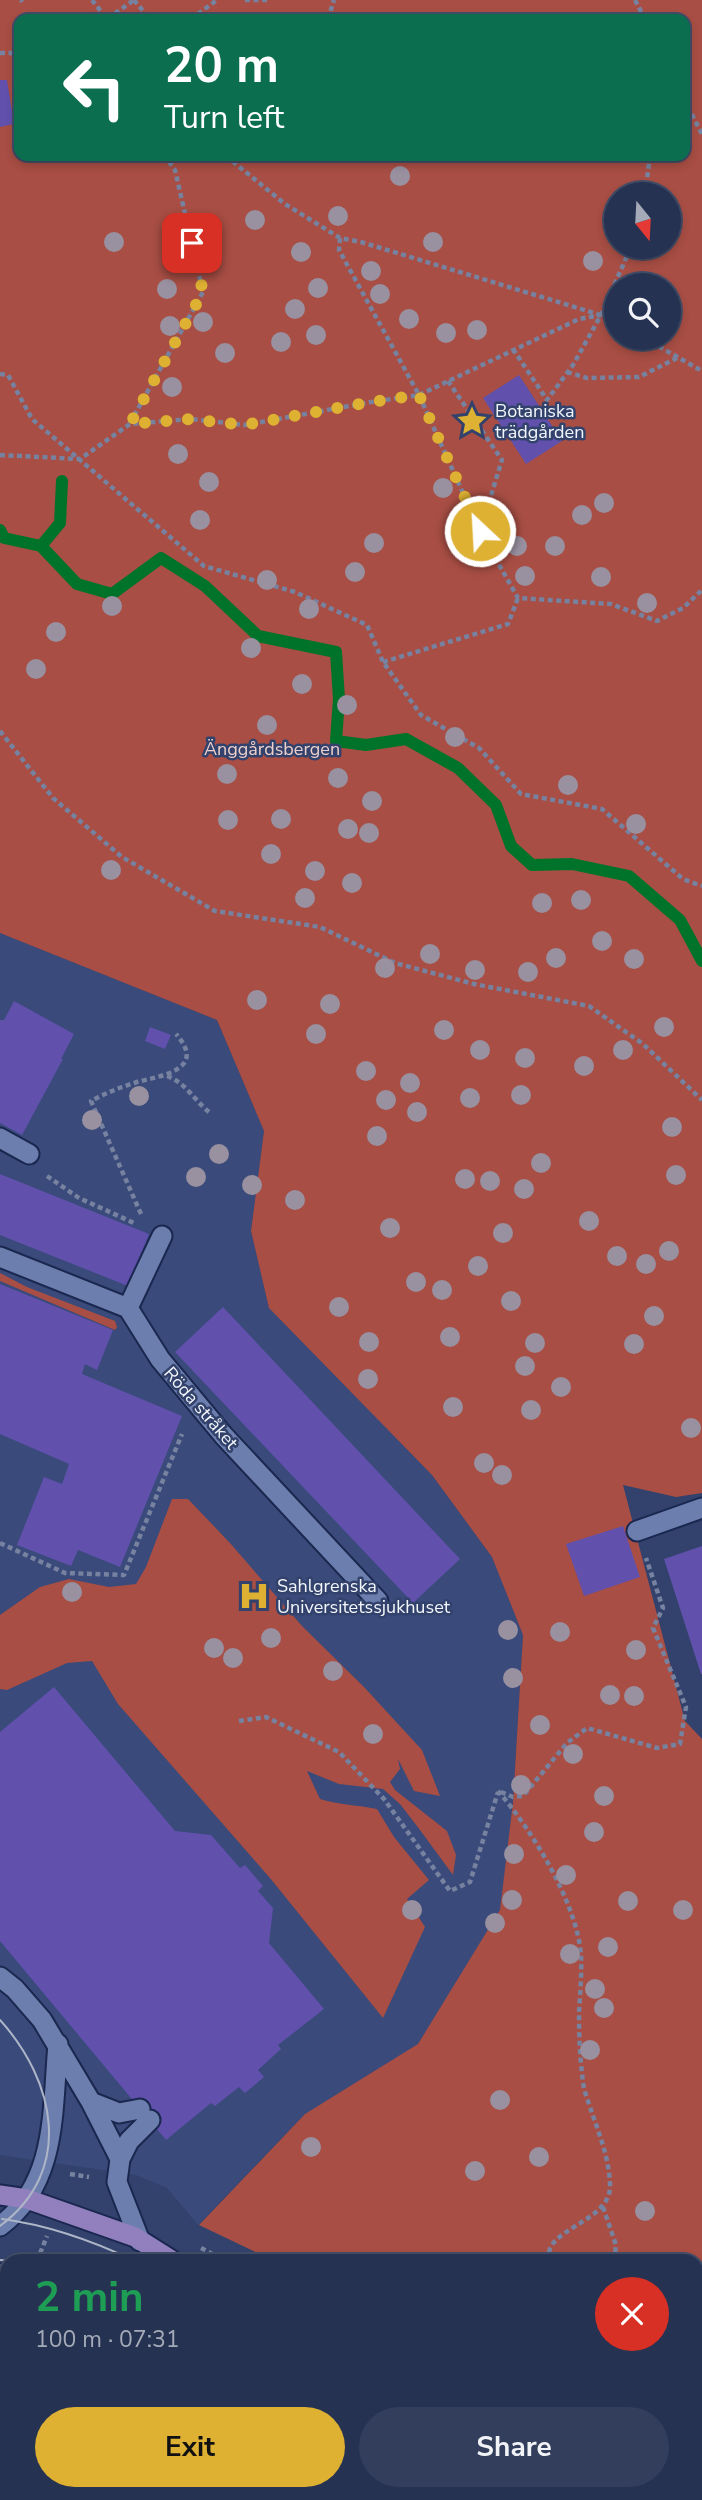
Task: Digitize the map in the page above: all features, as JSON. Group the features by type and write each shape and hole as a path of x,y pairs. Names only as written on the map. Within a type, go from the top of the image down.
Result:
{"main road":[{"path":"0,2195 27,2199 141,2241 162,2254"}],"street":[{"path":"0,1139 29,1154"},
{"path":"0,1257 128,1308 154,1232"},
{"name":"Röda stråket","path":"128,1308 160,1359 224,1436 378,1601"},
{"path":"637,1531 702,1508"},
{"path":"0,1977 15,1989 42,2020 58,2044 120,2159"},
{"path":"0,2226 27,2199 37,2183 47,2157 58,2044"},
{"path":"91,2102 119,2113 145,2114 120,2159 117,2182 141,2241"}],"path":[{"path":"92,0 103,14"},
{"path":"114,14 134,0 146,14"},
{"path":"198,14 217,0"},
{"path":"245,0 270,0"},
{"path":"690,111 702,134"},
{"path":"0,455 80,459 130,424 203,292 175,170 169,161"},
{"path":"232,161 285,204 340,238 361,242 604,317"},
{"path":"647,182 649,161"},
{"path":"340,238 339,250 419,395 480,531 518,598"},
{"path":"513,349 547,400 601,315 626,259"},
{"path":"130,424 190,419 244,425 419,395 579,319 601,315"},
{"path":"667,350 702,371"},
{"path":"567,372 587,378 639,377 680,357"},
{"path":"0,374 8,375 32,419 204,566 295,592 367,625 383,662 421,715 478,748 521,794 602,809 683,879 702,886"},
{"path":"448,381 502,460 480,531"},
{"path":"518,598 611,604 657,621 683,608 702,590"},
{"path":"383,662 508,624 518,598"},
{"path":"0,731 53,798 122,857 215,911 320,927 395,963 474,984 589,1006 643,1044 702,1100"},
{"path":"154,1232 125,1181 91,1101 119,1088 167,1076 181,1065 186,1054 182,1041 176,1034"},
{"path":"167,1076 183,1084 209,1112"},
{"path":"29,1154 37,1169 79,1198 154,1232"},
{"path":"0,1543 65,1573 124,1575 195,1402"},
{"path":"498,1791 513,1797 523,1796 567,1743 587,1728 657,1748 680,1744 685,1707 653,1628 663,1608 637,1531"},
{"path":"239,1721 267,1717 339,1752 384,1799 450,1891 470,1882 498,1791"},
{"path":"498,1791 512,1806 554,1875 578,1933 581,1955 579,2038 583,2086 606,2151 610,2181 611,2193 603,2207 554,2241 550,2254"},
{"path":"603,2207 615,2245 615,2254"}],"shaded area":[{"name":"Sahlgrenska Universitetssjukhuset","path":"0,933 217,1020 264,1131 251,1231 269,1307 432,1475 492,1557 523,1635 513,1802 501,1910 417,2047 303,2116 198,2225 167,2188 136,2175 0,2155"}],"green space":[{"name":"Änggårdsbergen","path":"0,0 702,0 702,1493 676,1497 623,1485 685,1721 702,1739 702,2254 259,2254 199,2225 305,2114 418,2044 500,1910 513,1802 523,1635 492,1557 432,1475 269,1308 251,1231 264,1131 217,1020 0,933"},
{"path":"0,1273 27,1287 115,1321 117,1327 115,1330 0,1281"},
{"path":"172,1499 188,1499 302,1626 364,1687 422,1750 440,1796 414,1791 398,1759 400,1769 390,1782 395,1790 447,1831 456,1855 453,1875 400,1804 383,1789 339,1784 307,1771 320,1799 377,1809 394,1837 429,1880 407,1899 425,1927 383,2018 270,1878 118,1704 92,1661 67,1663 7,1690 0,1689 0,1615 40,1587 69,1579 109,1587 136,1584 146,1567"}],"building":[{"path":"0,80 7,80 14,124 0,127"},
{"path":"519,375 562,441 526,464 483,398"},
{"path":"14,1001 74,1034 22,1135 0,1123 0,1020 4,1020"},
{"path":"150,1027 171,1035 165,1049 145,1041"},
{"path":"0,1174 149,1234 128,1286 0,1235"},
{"path":"0,1284 113,1330 97,1370 85,1364 82,1374 182,1416 120,1567 78,1550 71,1566 17,1545 44,1477 62,1484 69,1464 0,1434"},
{"path":"223,1307 460,1559 413,1603 175,1352"},
{"path":"623,1526 640,1577 584,1596 566,1544"},
{"path":"702,1546 702,1674 701,1674 664,1559"},
{"path":"54,1687 175,1831 211,1835 240,1868 245,1865 263,1886 258,1891 273,1908 269,1943 324,2009 278,2045 281,2049 258,2070 264,2077 245,2093 239,2087 215,2106 211,2103 166,2140 0,1941 0,1732"}],"waterway":[{"path":"41,546 60,523 62,481"},
{"path":"0,530 4,538 41,546 77,584 112,594 161,558 205,586 258,636 336,652 339,699 336,741 366,745 406,739 458,768 496,805 511,846 532,865 572,864 629,876 680,920 702,961"}],"tram line":[{"path":"0,2020 19,2044 34,2070 44,2097 49,2125 47,2152 39,2179 24,2204 0,2226"},
{"path":"2,2219 70,2235 119,2254"}],"place":[{"name":"Botaniska trädgården","path":"472,421"},
{"name":"Sahlgrenska Universitetssjukhuset","path":"254,1596"}],"route":[{"path":"192,243 203,292 130,424 190,419 244,425 419,395 480,531"}]}
